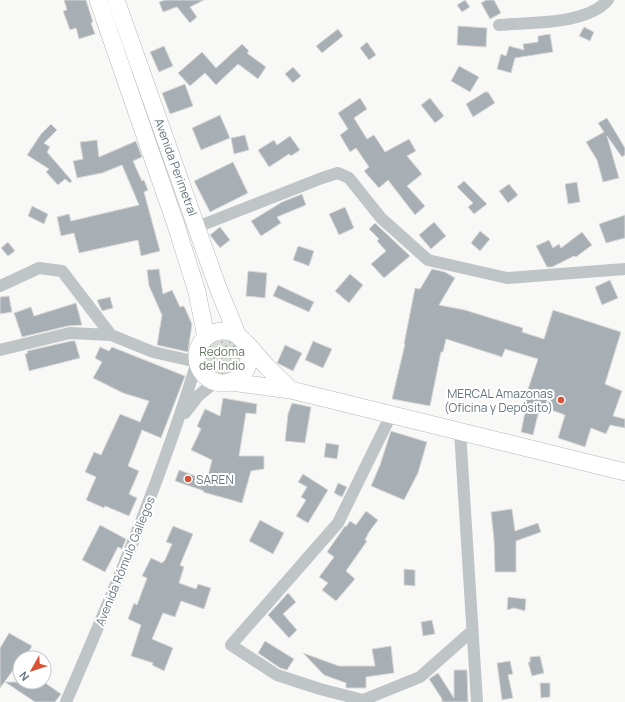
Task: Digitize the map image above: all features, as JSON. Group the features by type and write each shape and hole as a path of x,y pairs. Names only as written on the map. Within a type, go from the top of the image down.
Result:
{"main road":[{"name":"Avenida Perimetral","path":"98,0 176,225 197,292 206,337"},
{"name":"Avenida Perimetral","path":"116,0 197,227 240,337"},
{"path":"291,390 267,367 240,337 226,331 215,332 206,337 198,348 197,362 204,375 223,382 291,390 625,472"},
{"path":"223,382 238,379 248,365 248,348 240,337"}],"street":[{"path":"499,25 574,19 603,7 608,0"},
{"path":"197,227 338,173 349,178 381,218 428,260 507,278 625,269"},
{"path":"0,286 39,268 62,272 111,336"},
{"path":"0,350 70,333 111,336 153,352 197,362"},
{"name":"Avenida Rómulo Gallegos","path":"66,702 115,590 180,418 197,362"},
{"name":"Avenida Rómulo Gallegos","path":"180,418 198,396 223,382"},
{"path":"391,415 338,523 231,645 277,675 320,689 363,700 420,677 472,631"},
{"path":"460,432 477,702"}],"green space":[{"name":"Redoma del Indio","path":"222,338 236,344 242,358 236,372 222,378 208,372 202,358 208,344"}],"building":[{"path":"64,0 86,0 95,34 79,39 76,28 70,30 63,11 67,10"},
{"path":"165,0 204,0 190,7 197,17 190,23 177,7 163,12 159,2"},
{"path":"465,0 470,7 462,12 457,5"},
{"path":"486,0 494,0 501,13 490,19 481,3"},
{"path":"458,26 487,28 486,47 457,45"},
{"path":"584,27 594,32 590,41 579,36"},
{"path":"338,29 343,36 322,53 316,46"},
{"path":"550,34 553,52 515,58 511,73 497,69 501,54 506,56 509,46 524,50 523,44 538,42 538,36"},
{"path":"367,42 376,55 369,60 360,48"},
{"path":"242,44 249,51 247,53 266,67 258,79 238,64 216,85 205,73 190,86 178,73 202,52 216,68"},
{"path":"164,46 173,66 159,72 150,52"},
{"path":"459,66 479,77 470,92 451,81"},
{"path":"293,67 301,76 293,83 285,74"},
{"path":"185,84 193,106 170,114 162,93"},
{"path":"485,92 488,92 495,103 473,117 466,104"},
{"path":"360,98 367,109 354,118 367,139 374,135 385,152 409,139 416,151 407,156 422,174 407,186 425,206 415,215 388,180 379,188 364,171 369,167 356,148 350,152 340,135 348,129 338,113"},
{"path":"430,98 444,116 435,123 421,105"},
{"path":"220,115 230,138 201,150 192,128"},
{"path":"607,118 625,148 625,155 622,157 607,136 619,178 603,182 597,160 586,142 604,132 598,123"},
{"path":"51,124 57,130 44,143 50,147 47,152 72,181 70,183 65,179 58,185 46,172 49,169 27,155 41,134"},
{"path":"245,135 249,150 234,154 231,138"},
{"path":"290,136 300,150 291,156 289,154 269,167 258,150 274,140 277,145"},
{"path":"97,140 99,157 136,141 142,157 133,161 148,190 144,192 160,251 141,256 138,240 79,253 74,233 61,236 57,217 69,214 71,221 139,205 122,165 102,173 77,178 73,161 83,159 80,142"},
{"path":"233,162 248,193 210,212 194,181"},
{"path":"464,181 487,204 474,214 468,207 473,203 457,187"},
{"path":"577,182 580,202 568,204 565,184"},
{"path":"509,184 518,195 508,203 499,191"},
{"path":"302,194 306,205 277,217 281,223 261,236 251,221 282,202"},
{"path":"32,206 48,214 44,224 28,216"},
{"path":"345,207 354,228 339,235 329,214"},
{"path":"625,215 625,238 606,243 599,224"},
{"path":"434,222 446,236 431,249 419,235"},
{"path":"375,223 410,256 384,278 371,264 386,251 377,241 379,239 369,229"},
{"path":"220,227 230,240 220,248 210,235"},
{"path":"480,231 490,239 480,251 471,243"},
{"path":"582,232 592,245 576,257 574,256 552,267 547,267 536,246 549,240 553,248 559,244 561,248"},
{"path":"8,242 15,251 8,256 1,248"},
{"path":"298,246 314,251 309,266 293,260"},
{"path":"159,269 163,294 172,290 180,307 184,306 192,324 188,352 157,345 162,315 149,286 147,270"},
{"path":"432,269 445,272 455,278 439,305 465,310 523,328 522,332 544,339 553,310 621,332 605,384 622,391 613,416 625,419 625,428 610,425 606,434 591,428 585,447 558,438 565,415 540,406 533,435 521,432 527,402 524,401 538,359 505,349 502,357 446,339 443,352 441,352 430,406 392,399 405,344 415,288 420,289"},
{"path":"248,271 267,273 265,298 246,296"},
{"path":"350,274 363,285 349,303 335,291"},
{"path":"610,280 618,298 602,305 595,287"},
{"path":"278,285 314,302 309,312 273,296"},
{"path":"9,296 12,312 0,314 0,297"},
{"path":"110,297 113,308 102,311 97,300"},
{"path":"76,303 82,325 68,326 22,337 14,313 31,307 34,316"},
{"path":"75,341 80,358 29,371 25,354 28,353 27,351"},
{"path":"313,341 332,349 323,368 305,360"},
{"path":"285,345 302,353 293,371 277,363"},
{"path":"100,347 109,351 112,347 185,376 161,438 142,430 128,466 139,471 129,494 137,498 129,516 105,506 104,508 86,500 96,477 85,472 94,452 101,455 120,414 140,422 149,401 123,393 93,378 102,362 95,358"},
{"path":"223,398 257,404 256,414 246,413 239,456 264,456 264,469 251,471 242,503 203,492 204,491 175,481 179,470 207,480 212,460 191,450 201,429 197,426 205,409 220,416"},
{"path":"292,403 311,407 305,443 285,441 288,414"},
{"path":"391,431 427,442 418,473 404,500 371,486 380,465"},
{"path":"326,443 339,445 337,459 324,457"},
{"path":"303,474 328,490 308,523 296,516 306,500 301,497 307,487 298,482"},
{"path":"338,483 347,487 342,497 334,493"},
{"path":"512,509 515,531 538,523 541,532 516,541 516,572 495,572 491,512"},
{"path":"366,511 378,520 369,532 365,540 367,541 346,571 355,579 336,601 322,590 328,583 319,577 334,557 327,552 345,526 346,527 350,521 356,525"},
{"path":"260,520 284,533 273,554 249,541"},
{"path":"100,525 126,539 122,549 118,547 105,572 82,560"},
{"path":"173,526 193,534 180,565 184,567 179,583 196,589 198,584 211,588 204,609 181,601 175,617 163,613 152,639 173,648 164,671 152,665 153,663 131,656 141,625 128,619 134,603 137,605 147,578 142,576 151,558 162,563 165,560 172,544 166,542"},
{"path":"404,569 415,570 415,586 404,585"},
{"path":"288,593 296,602 283,614 297,630 289,638 268,615"},
{"path":"508,597 526,599 525,611 514,608 507,610"},
{"path":"432,620 435,634 423,636 421,622"},
{"path":"9,633 32,646 30,650 12,650 12,672 0,688 0,648"},
{"path":"265,641 294,659 287,670 280,668 258,653"},
{"path":"391,646 394,673 366,677 366,688 346,688 346,683 324,675 303,653 339,666 375,666 372,649"},
{"path":"540,656 544,673 532,676 528,662 530,662 530,657"},
{"path":"510,661 513,674 508,675 513,698 502,700 497,663"},
{"path":"454,670 467,670 468,702 442,702 442,699 429,679 438,673 454,698"},
{"path":"5,682 12,682 12,687"},
{"path":"540,683 550,683 550,697 541,698"},
{"path":"52,688 61,694 55,702 35,702 17,690 52,690"}],"place":[{"name":"MERCAL Amazonas (Oficina y Depósito)","path":"561,400"},
{"name":"SAREN","path":"188,479"}]}
